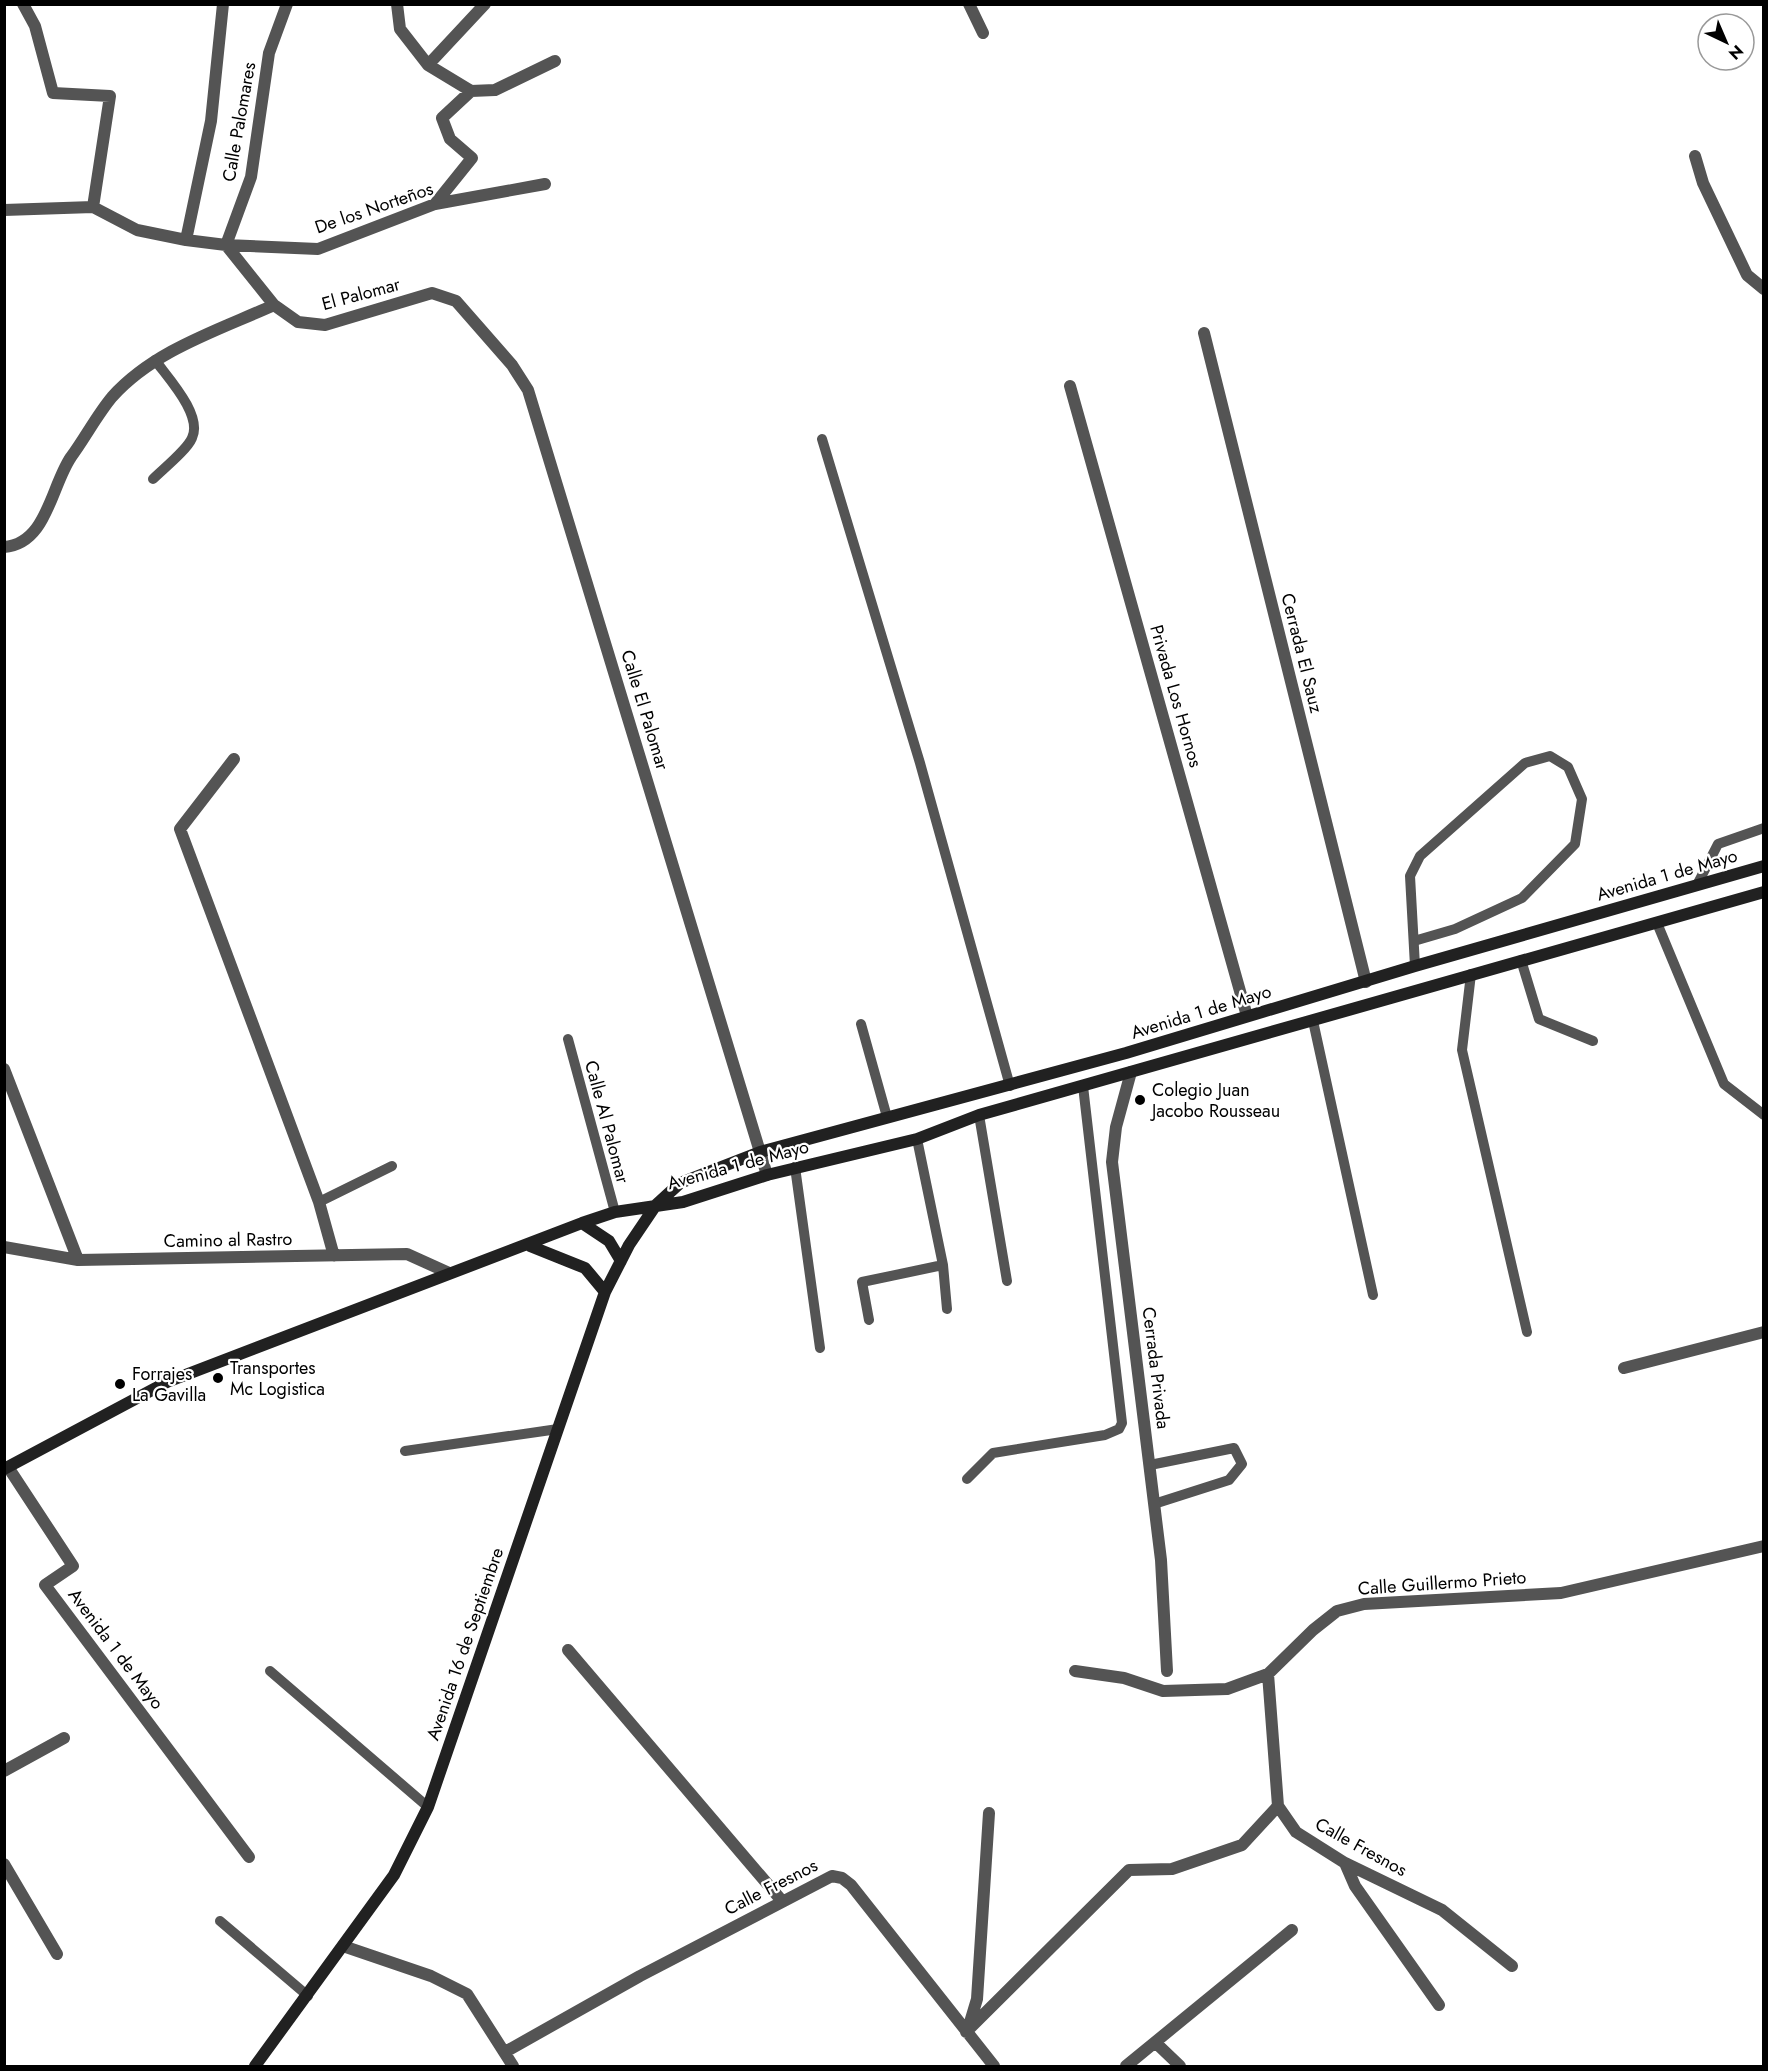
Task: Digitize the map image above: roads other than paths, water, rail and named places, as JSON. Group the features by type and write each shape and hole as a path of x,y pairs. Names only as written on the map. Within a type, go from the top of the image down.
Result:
{"main road":[{"name":"Avenida 1 de Mayo","path":"656,1204 680,1183 760,1152 1010,1086 1764,866"},
{"name":"Avenida 1 de Mayo","path":"6,1468 167,1382 449,1273 615,1212 656,1204 683,1202 795,1167 917,1139 979,1115 1764,892"},
{"name":"Avenida 16 de Septiembre","path":"255,2067 394,1875 428,1807 605,1292 656,1204"},
{"path":"582,1223 609,1241 621,1261"},
{"path":"530,1245 585,1269 605,1292"}],"street":[{"path":"23,4 34,26 53,93 110,96 93,207"},
{"path":"186,240 211,121 224,4"},
{"name":"Calle Palomares","path":"226,246 250,177 270,53 287,4"},
{"path":"397,4 400,28 428,65 471,91 495,90 555,61"},
{"path":"428,65 485,4"},
{"path":"969,4 983,33"},
{"path":"435,204 472,158 450,139 442,118 471,91"},
{"path":"1695,156 1703,183 1747,275 1764,289"},
{"name":"De los Norteños","path":"4,210 93,207 137,230 186,240 226,246 318,249 435,204 545,184"},
{"name":"El Palomar","path":"226,246 274,304 298,322 325,325 432,293"},
{"name":"Calle El Palomar","path":"432,293 456,301 512,365 528,390 768,1175"},
{"path":"4,547 16,546 36,532 66,464 112,397 155,360 274,304"},
{"name":"Cerrada El Sauz","path":"1204,333 1366,982"},
{"name":"Privada Los Hornos","path":"1070,386 1247,1017"},
{"path":"234,759 180,829 319,1202 334,1256"},
{"path":"4,1069 78,1260"},
{"name":"Cerrada Privada","path":"1131,1072 1116,1127 1112,1162 1161,1560 1167,1671"},
{"name":"Camino al Rastro","path":"4,1247 78,1260 407,1254 449,1273"},
{"path":"1624,1368 1764,1332"},
{"name":"Avenida 1 de Mayo","path":"6,1468 73,1566 45,1585 249,1857"},
{"name":"Calle Guillermo Prieto","path":"1075,1671 1124,1678 1163,1691 1227,1689 1268,1674 1313,1630 1337,1611 1364,1604 1561,1593 1764,1546"},
{"path":"568,1650 783,1901"},
{"path":"966,2032 1130,1870 1172,1869 1242,1845 1278,1806 1268,1674"},
{"path":"4,1771 64,1738"},
{"name":"Calle Fresnos","path":"1278,1806 1296,1832 1345,1863 1442,1910 1512,1966"},
{"path":"966,2032 977,1999 989,1813"},
{"path":"1345,1863 1354,1887 1439,2004"},
{"path":"4,1864 57,1954"},
{"name":"Calle Fresnos","path":"505,2052 832,1876 842,1878 851,1885 994,2067"},
{"path":"1126,2067 1158,2043 1292,1930"},
{"path":"343,1946 431,1976 467,1994 513,2067"},
{"path":"1158,2043 1180,2067"}],"lane":[{"path":"153,479 192,439 196,424 191,412 155,360"},
{"path":"822,439 920,763 1010,1086"},
{"path":"1414,941 1455,929 1522,898 1575,844 1582,800 1568,767 1550,756 1525,763 1420,856 1410,876 1415,966"},
{"path":"1697,885 1718,844 1764,828"},
{"path":"1657,923 1724,1084 1764,1115"},
{"path":"1521,960 1539,1019 1593,1041"},
{"path":"1471,974 1462,1050 1527,1332"},
{"path":"1313,1021 1373,1295"},
{"path":"861,1024 887,1117"},
{"name":"Calle Al Palomar","path":"568,1039 615,1212"},
{"path":"967,1479 993,1453 1105,1436 1119,1429 1122,1423 1083,1086"},
{"path":"979,1115 1007,1281"},
{"path":"917,1139 943,1265 947,1309"},
{"path":"319,1202 392,1166"},
{"path":"795,1167 820,1348"},
{"path":"869,1320 862,1282 943,1265"},
{"path":"405,1451 558,1429"},
{"path":"1150,1465 1234,1448 1242,1464 1229,1480 1154,1504"},
{"path":"270,1671 428,1807"},
{"path":"220,1921 308,1996"}],"place":[{"name":"Colegio Juan Jacobo Rousseau","path":"1140,1100"},
{"name":"Transportes Mc Logistica","path":"218,1378"},
{"name":"Forrajes La Gavilla","path":"120,1384"}]}
